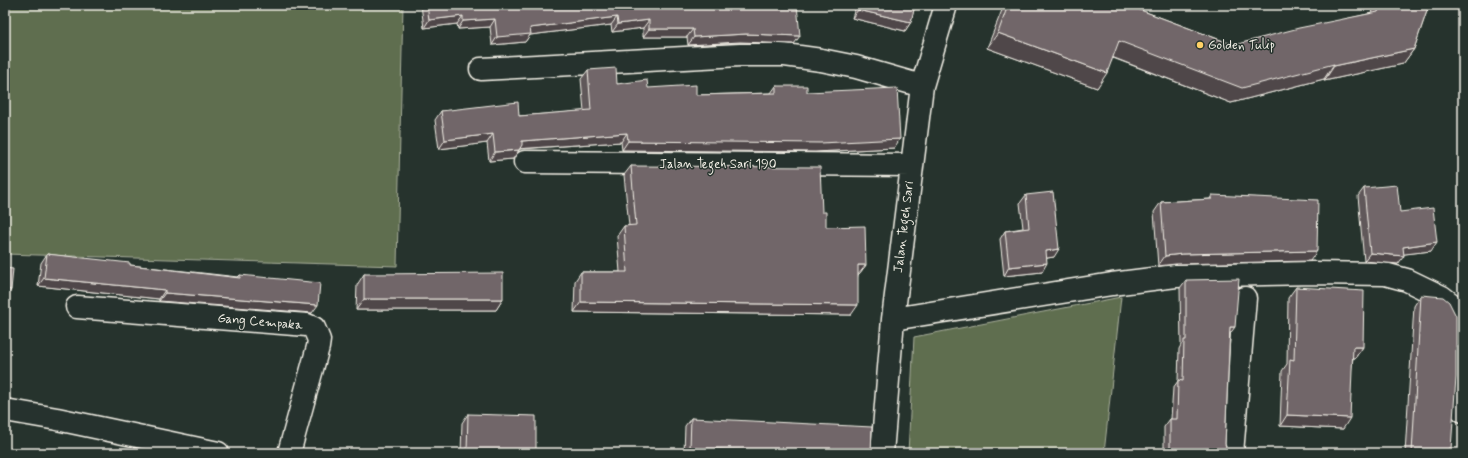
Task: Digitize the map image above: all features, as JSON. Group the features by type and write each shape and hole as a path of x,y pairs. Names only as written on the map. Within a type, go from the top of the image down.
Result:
{"street":[{"name":"Jalan Tegeh Sari","path":"882,453 893,319 922,86 946,5"},
{"path":"481,69 740,55 785,55 821,60 922,86"},
{"name":"Jalan Tegeh Sari 190","path":"525,162 912,165"},
{"path":"893,319 1097,286 1176,276 1313,273 1385,274 1407,280 1442,297 1451,304 1455,310 1462,323 1461,402 1463,411"},
{"path":"1232,453 1245,298"},
{"name":"Gang Cempaka","path":"77,307 307,325 314,328 319,340 318,347 289,453"},
{"path":"5,410 57,419 218,453"}],"green space":[{"path":"5,5 403,5 397,266 5,254"},
{"path":"1121,297 1104,453 908,453 914,337"}],"building":[{"path":"427,5 797,5 800,36 746,34 694,37 693,29 649,29 649,20 618,24 617,17 530,28 531,34 497,37 495,19 463,21 463,16 429,20"},
{"path":"859,5 915,5 911,22 858,10"},
{"path":"1008,5 1127,5 1234,45 1299,28 1378,12 1380,5 1429,5 1414,49 1334,66 1334,64 1242,88 1119,41 1107,73 998,33"},
{"path":"616,68 617,84 647,80 648,88 696,85 696,95 776,93 776,86 807,86 807,92 897,88 900,139 821,143 628,141 627,133 522,141 522,145 519,150 495,152 493,134 445,140 441,111 518,102 519,116 591,110 588,70"},
{"path":"631,166 820,167 822,212 826,212 826,227 865,226 866,265 858,265 858,305 581,302 581,272 627,272 624,226 636,225"},
{"path":"1397,185 1400,212 1433,208 1437,242 1403,247 1404,256 1370,253 1364,188"},
{"path":"1053,192 1059,249 1046,251 1047,263 1009,267 1005,231 1029,228 1026,195"},
{"path":"1212,195 1318,200 1317,251 1182,254 1165,256 1161,202 1212,199"},
{"path":"47,254 130,263 130,265 240,278 240,275 320,283 318,305 165,293 165,290 44,278"},
{"path":"5,268 13,269 11,290 5,289"},
{"path":"503,273 503,299 364,299 364,274"},
{"path":"1239,279 1235,327 1230,327 1225,444 1228,452 1170,453 1170,419 1177,419 1178,380 1183,381 1184,340 1186,340 1186,280"},
{"path":"1296,287 1364,291 1363,347 1353,347 1350,418 1287,415 1290,359 1294,360"},
{"path":"1421,295 1443,297 1449,302 1456,316 1456,377 1451,449 1449,448 1448,453 1412,453"},
{"path":"468,414 536,416 536,453 467,452"},
{"path":"691,418 872,427 871,453 808,453 690,448"}],"place":[{"name":"Golden Tulip","path":"1200,45"}]}
